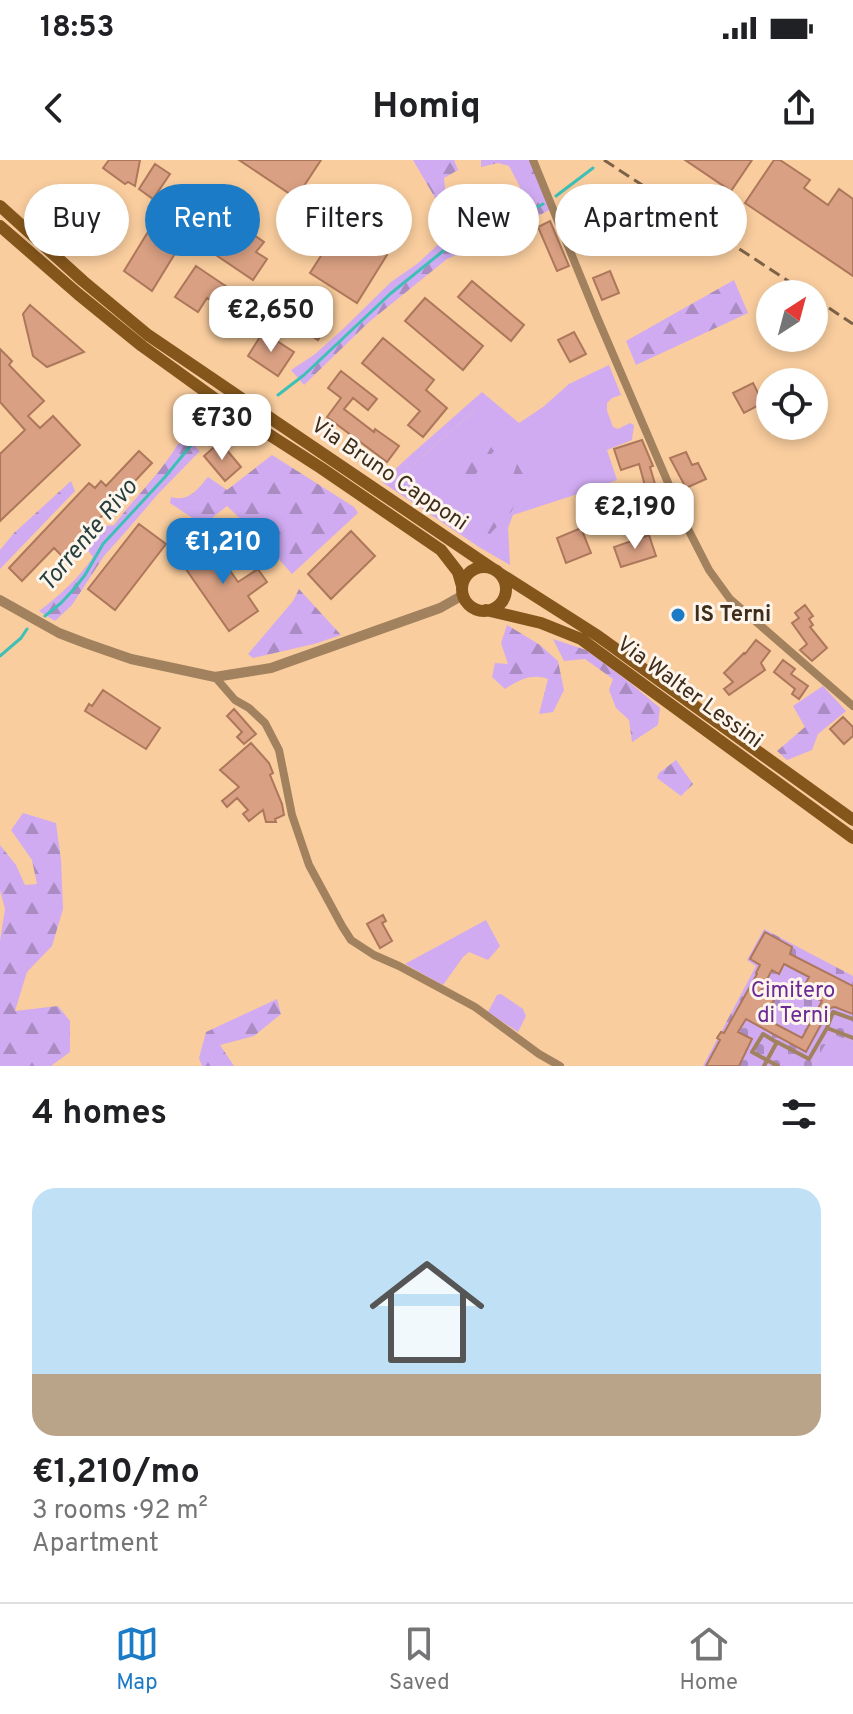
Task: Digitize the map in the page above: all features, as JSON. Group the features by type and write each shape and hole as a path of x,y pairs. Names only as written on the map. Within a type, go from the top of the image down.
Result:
{"main road":[{"name":"Via Bruno Capponi","path":"0,206 148,335 496,571"},
{"name":"Via Bruno Capponi","path":"0,226 154,355 441,550 458,572 463,590"},
{"path":"487,567 496,571 506,585 504,599 486,610 472,607 463,590 464,579 474,569 487,567"},
{"name":"Via Walter Lessini","path":"496,571 610,645 853,820"},
{"name":"Via Walter Lessini","path":"486,610 541,623 581,639 853,838"}],"street":[{"path":"533,160 687,527 709,570 730,599 853,706"},
{"path":"0,600 59,633 85,643 131,659 215,677 271,668 440,608 463,590"},
{"path":"215,677 235,700 265,723 279,750 292,815 309,865 351,940 475,1007 560,1066"}],"lane":[{"path":"778,1066 766,1063 752,1052 763,1034 809,1059 833,1012 853,1019"},
{"path":"827,1028 853,1038"},
{"path":"766,1063 777,1042"}],"green space":[{"path":"413,160 454,160 458,170 444,178 445,184 428,186"},
{"path":"481,160 535,160 553,208 539,215 539,184 518,184 509,166 498,163 481,167"},
{"path":"428,254 454,256 369,322 304,385 291,370 314,355 391,282"},
{"path":"734,280 748,313 636,365 626,341"},
{"path":"609,365 621,395 607,403 613,427 618,429 630,423 634,425 632,440 607,450 617,480 513,515 508,528 510,565 382,482 405,460 408,469 476,409 474,399 482,392 519,423 569,384"},
{"path":"474,399 477,408 408,469 405,460"},
{"path":"211,410 231,421 230,431 195,447 200,451 104,556 72,605 55,621 39,611 81,572 93,557 86,548 105,526 114,525 178,444 189,442"},
{"path":"527,425 535,435 512,511 490,534 479,531 501,508"},
{"path":"489,444 494,451 475,475 466,476 457,461 464,449"},
{"path":"272,455 354,507 358,513 292,574 227,506 203,525 170,503 171,497 183,498 192,494 208,477 227,490"},
{"path":"71,481 75,491 0,569 0,550 14,533"},
{"path":"299,589 341,635 253,658 248,654 293,601"},
{"path":"507,625 540,645 558,661 564,690 553,712 539,714 548,679 531,677 505,689 492,677 495,663 508,664 501,643"},
{"path":"553,639 586,650 629,682 660,708 658,725 632,742 629,720 616,708 609,690 613,679 585,659 564,661"},
{"path":"823,686 846,711 818,734 812,750 787,760 777,751 805,727 793,706"},
{"path":"676,760 693,784 681,796 657,778"},
{"path":"23,813 56,823 61,860 63,909 52,946 27,972 15,1011 58,1006 70,1021 70,1052 51,1066 0,1066 0,941 5,909 0,890 0,845 16,865 25,885 37,884 32,860 11,830"},
{"path":"486,920 500,946 488,960 469,952 443,985 405,964"},
{"name":"Cimitero di Terni","path":"764,929 853,976 853,1042 832,1034 812,1066 703,1066 756,966 747,960"},
{"path":"501,994 523,1009 526,1016 518,1032 488,1012 497,995"},
{"path":"277,999 281,1014 254,1036 220,1045 234,1066 202,1066 199,1058 206,1032"},
{"path":"832,1034 853,1042 853,1066 812,1066"}],"building":[{"path":"109,160 140,160 135,186 128,182 125,184 103,168"},
{"path":"239,160 321,160 305,184 276,185"},
{"path":"685,160 752,160 736,184 721,184"},
{"path":"774,160 780,160 810,180 804,188 828,205 839,189 853,199 853,276 747,204"},
{"path":"155,164 170,174 163,184 145,184 145,193 139,189"},
{"path":"550,221 555,233 555,256 565,256 569,266 557,271 539,226"},
{"path":"145,237 145,256 173,256 152,291 124,271"},
{"path":"260,255 267,259 253,280 217,256"},
{"path":"321,256 386,256 357,303 310,273"},
{"path":"196,266 233,291 222,308 207,298 198,312 175,297"},
{"path":"610,271 619,293 602,300 593,278"},
{"path":"472,281 524,325 511,341 458,297"},
{"path":"292,292 332,318 318,340 278,314"},
{"path":"425,298 483,346 463,370 405,321"},
{"path":"30,305 84,352 47,367 33,356 23,314"},
{"path":"263,332 294,352 278,376 248,356"},
{"path":"574,332 586,354 570,362 558,340"},
{"path":"383,338 434,380 426,390 447,408 423,437 408,425 420,411 362,363"},
{"path":"0,349 12,361 9,365 44,401 28,416 40,428 53,416 80,445 0,521 0,454 25,430 0,402"},
{"path":"341,371 377,399 368,410 353,398 344,409 399,446 387,462 327,417 341,398 328,388"},
{"path":"753,383 756,407 744,413 733,393"},
{"path":"642,440 653,466 650,467 660,501 650,504 639,464 621,470 614,449"},
{"path":"220,442 241,467 225,481 204,456"},
{"path":"139,451 152,463 63,557 54,548 22,581 9,568 89,483 95,488 101,481 106,486"},
{"path":"686,452 692,465 698,463 706,479 686,488 670,458"},
{"path":"139,524 166,544 115,610 88,589"},
{"path":"581,528 591,553 566,563 557,538"},
{"path":"351,531 375,556 331,599 308,574"},
{"path":"649,535 656,556 621,567 614,547"},
{"path":"210,542 238,582 258,569 267,582 248,596 258,611 229,631 181,562"},
{"path":"805,605 813,616 809,619 813,625 810,627 827,648 812,661 800,650 807,644 792,623 799,618 795,613"},
{"path":"756,640 770,651 761,663 765,670 729,695 724,689 733,682 724,673"},
{"path":"783,660 795,669 791,674 808,686 799,699 792,694 795,689 774,672"},
{"path":"103,690 160,728 146,749 85,711"},
{"path":"234,709 256,734 244,744 237,737 242,732 227,716"},
{"path":"843,717 853,727 853,736 844,744 830,729"},
{"path":"251,743 269,763 273,773 270,775 284,815 275,819 276,822 266,822 263,810 249,821 243,814 248,810 237,798 227,807 222,801 239,787 220,770"},
{"path":"383,915 386,921 382,923 392,941 380,948 367,924"},
{"path":"765,932 792,947 790,954 853,986 853,1014 830,1008 806,1052 746,1019 738,1032 752,1039 739,1066 706,1066 720,1040 717,1038 721,1032 724,1033 757,974 760,965 750,959","holes":["784,964 809,977 802,990 822,1001 802,1038 764,1018 774,1000 760,992 772,970 779,974"]}],"waterway":[{"name":"Torrente Rivo","path":"572,184 593,168"},
{"name":"Torrente Rivo","path":"278,395 304,375 390,294 448,247 486,234 543,204"},
{"name":"Torrente Rivo","path":"45,616 74,589 103,544 200,434 233,417"},
{"name":"Torrente Rivo","path":"0,656 27,629"}],"railway":[{"path":"604,160 787,280"},
{"path":"828,307 853,324"}],"place":[{"name":"IS Terni","path":"678,615"}]}
